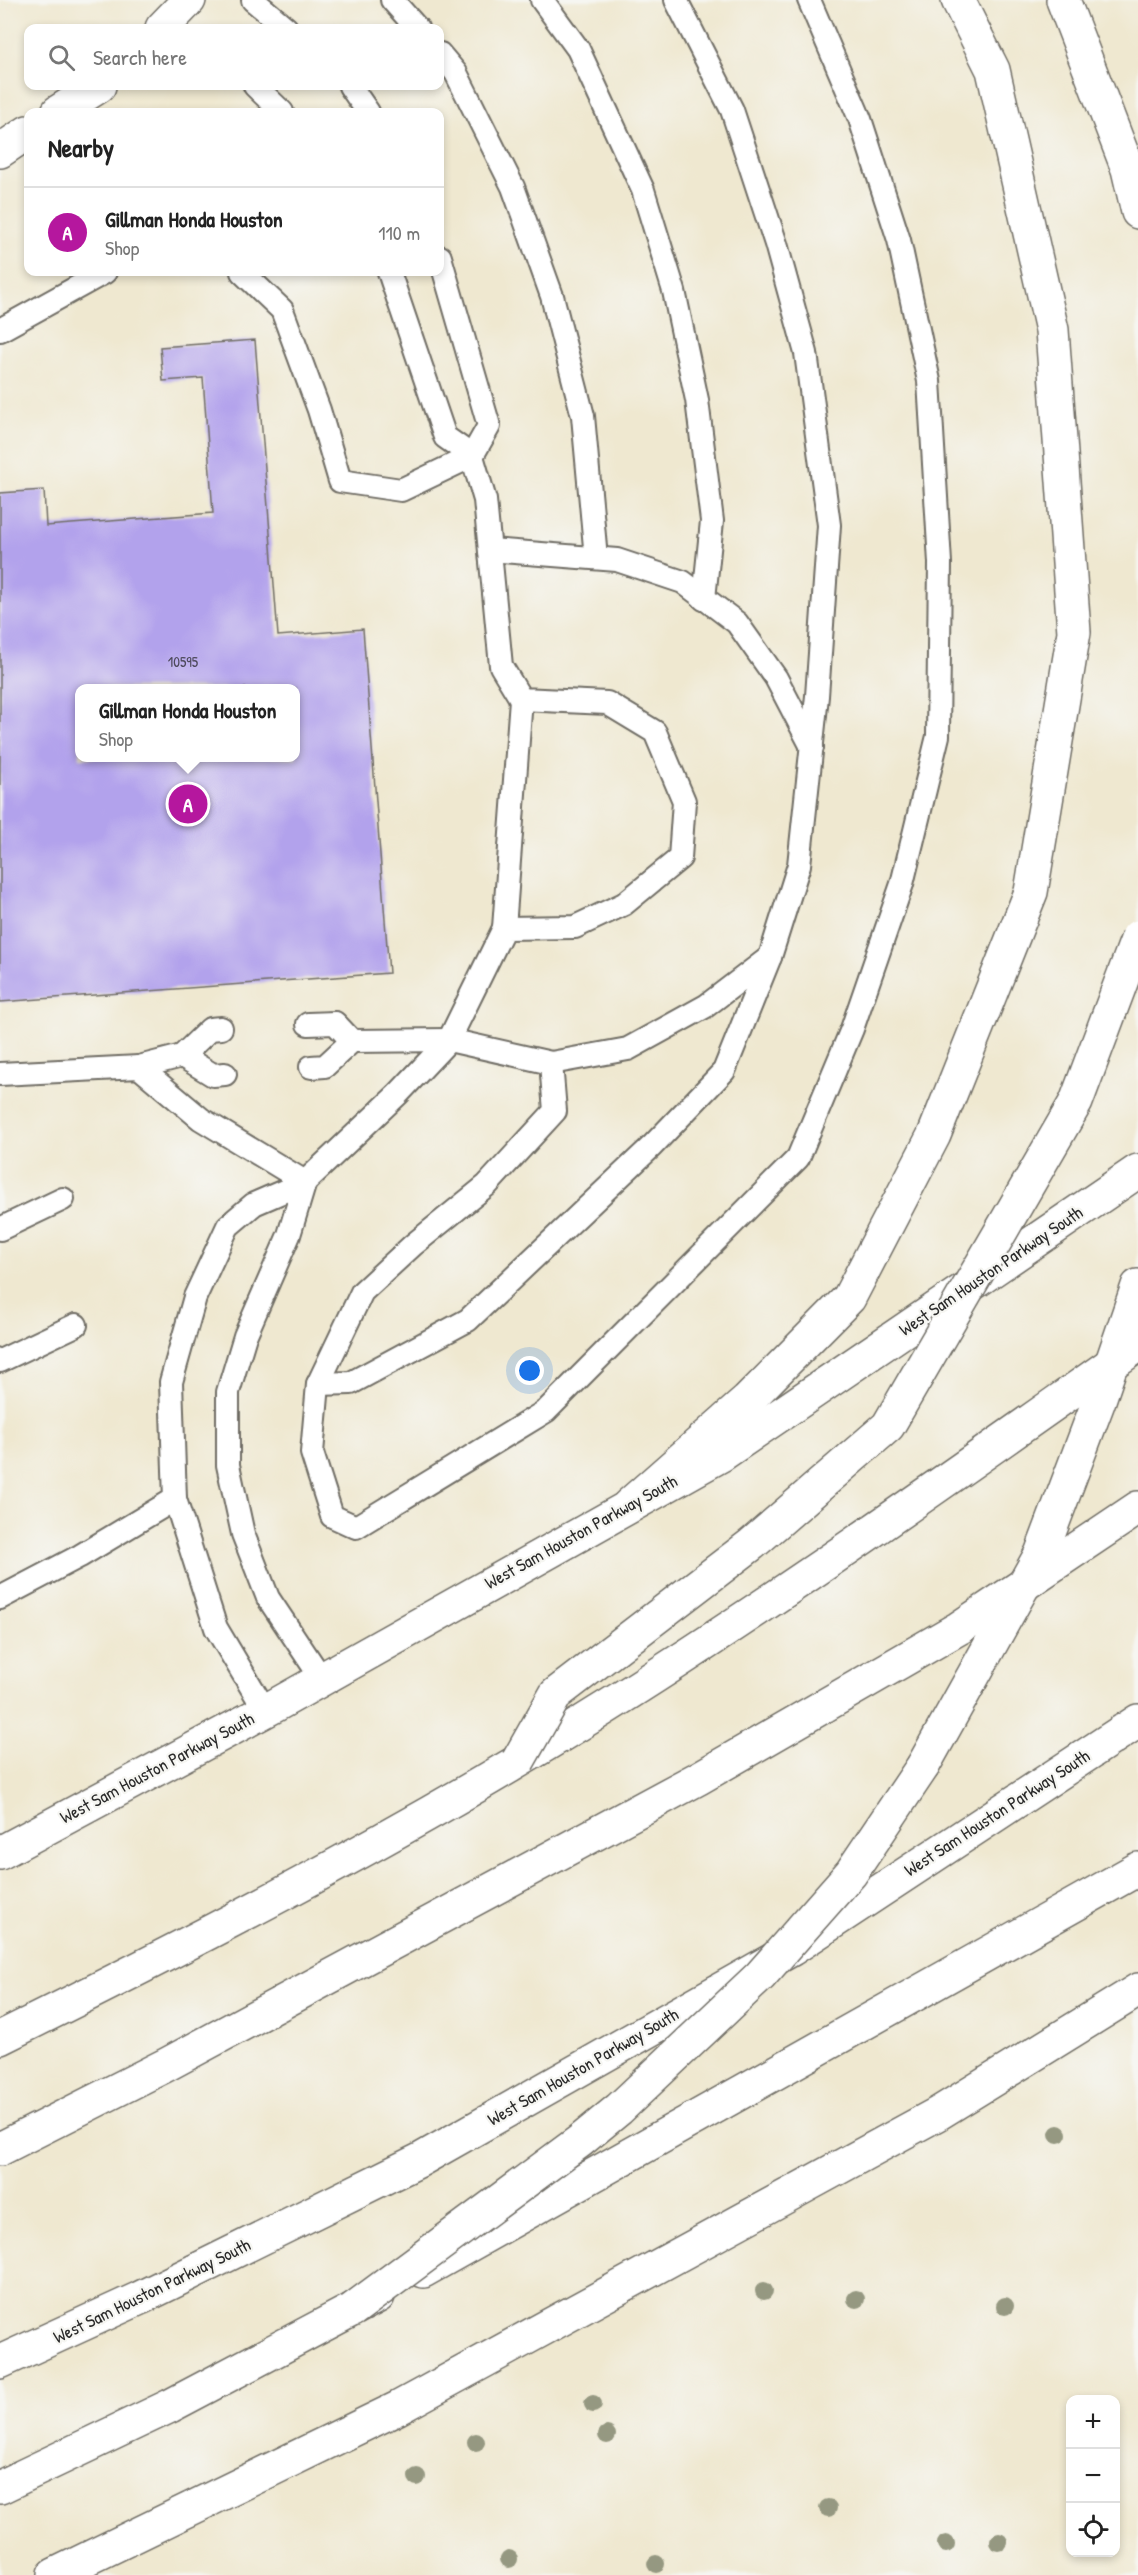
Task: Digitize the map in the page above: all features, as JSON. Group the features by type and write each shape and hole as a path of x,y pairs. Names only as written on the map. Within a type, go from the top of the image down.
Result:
{"main road":[{"path":"629,1505 747,1401 849,1298 934,1135 1031,892 1074,632 1052,330 993,70 958,0"},
{"path":"1063,0 1128,169 1138,212"},
{"path":"64,108 93,90"},
{"path":"0,151 24,135"},
{"path":"518,1761 556,1694 752,1544 888,1426 1076,1102 1138,937"},
{"name":"West Sam Houston Parkway South","path":"0,1852 322,1679 721,1455 1138,1171"},
{"path":"352,2310 580,2141 619,2109 760,1976 851,1873 923,1766 1041,1554 1098,1403 1138,1286"},
{"path":"0,2038 364,1852 518,1761 740,1622 1138,1345"},
{"path":"0,2149 166,2065 699,1778 959,1629 1138,1508"},
{"name":"West Sam Houston Parkway South","path":"0,2362 140,2298 420,2160 792,1949 1138,1721"},
{"path":"0,2487 170,2406 352,2310 1138,1869"},
{"path":"54,2575 398,2408 939,2113 1138,1990"}],"lane":[{"path":"253,0 281,24"},
{"path":"392,0 413,24"},
{"path":"542,0 578,49 638,179 674,291 697,400 712,521 704,599"},
{"path":"318,1384 351,1383 468,1320 652,1146 724,1071 770,957 799,865 812,747 829,525 806,353 776,244 732,110 676,0"},
{"path":"551,1063 555,1110 487,1185 413,1245 362,1292 318,1384 312,1453 332,1516 356,1527 546,1411 798,1158 852,1029 902,884 938,736 940,563 929,381 899,240 860,119 809,0"},
{"path":"444,59 456,73 513,187 552,296 583,416 596,558"},
{"path":"259,90 278,108"},
{"path":"353,90 365,108"},
{"path":"246,276 282,310 319,410 340,481 401,490 472,456 489,426 444,271"},
{"path":"0,330 98,276"},
{"path":"265,1710 216,1629 176,1499 171,1382 195,1297 228,1226 255,1204 305,1182 398,1095 449,1040 504,928 521,699 501,666 485,500 472,456 445,437 390,276"},
{"path":"490,550 616,560 683,582 737,623 776,678 812,747"},
{"path":"504,928 575,927 624,904 681,858 684,801 655,732 607,703 521,699"},
{"path":"311,1067 325,1066 352,1041 449,1040 551,1063 628,1049 706,1006 770,957"},
{"path":"308,1024 335,1023 352,1041"},
{"path":"0,1074 139,1067 182,1056 210,1029 221,1028"},
{"path":"182,1056 213,1075 225,1074"},
{"path":"139,1067 201,1119 305,1182"},
{"path":"305,1182 289,1234 245,1336 228,1392 228,1465 243,1534 268,1598 322,1679"},
{"path":"0,1229 63,1199"},
{"path":"0,1361 76,1325"},
{"path":"0,1599 80,1556 176,1499"}],"building":[{"path":"255,340 278,636 363,629 389,973 0,1002 0,493 44,490 46,526 213,513 203,378 163,381 160,347"}],"place":[{"name":"Gillman Honda Houston","path":"188,804"}]}
